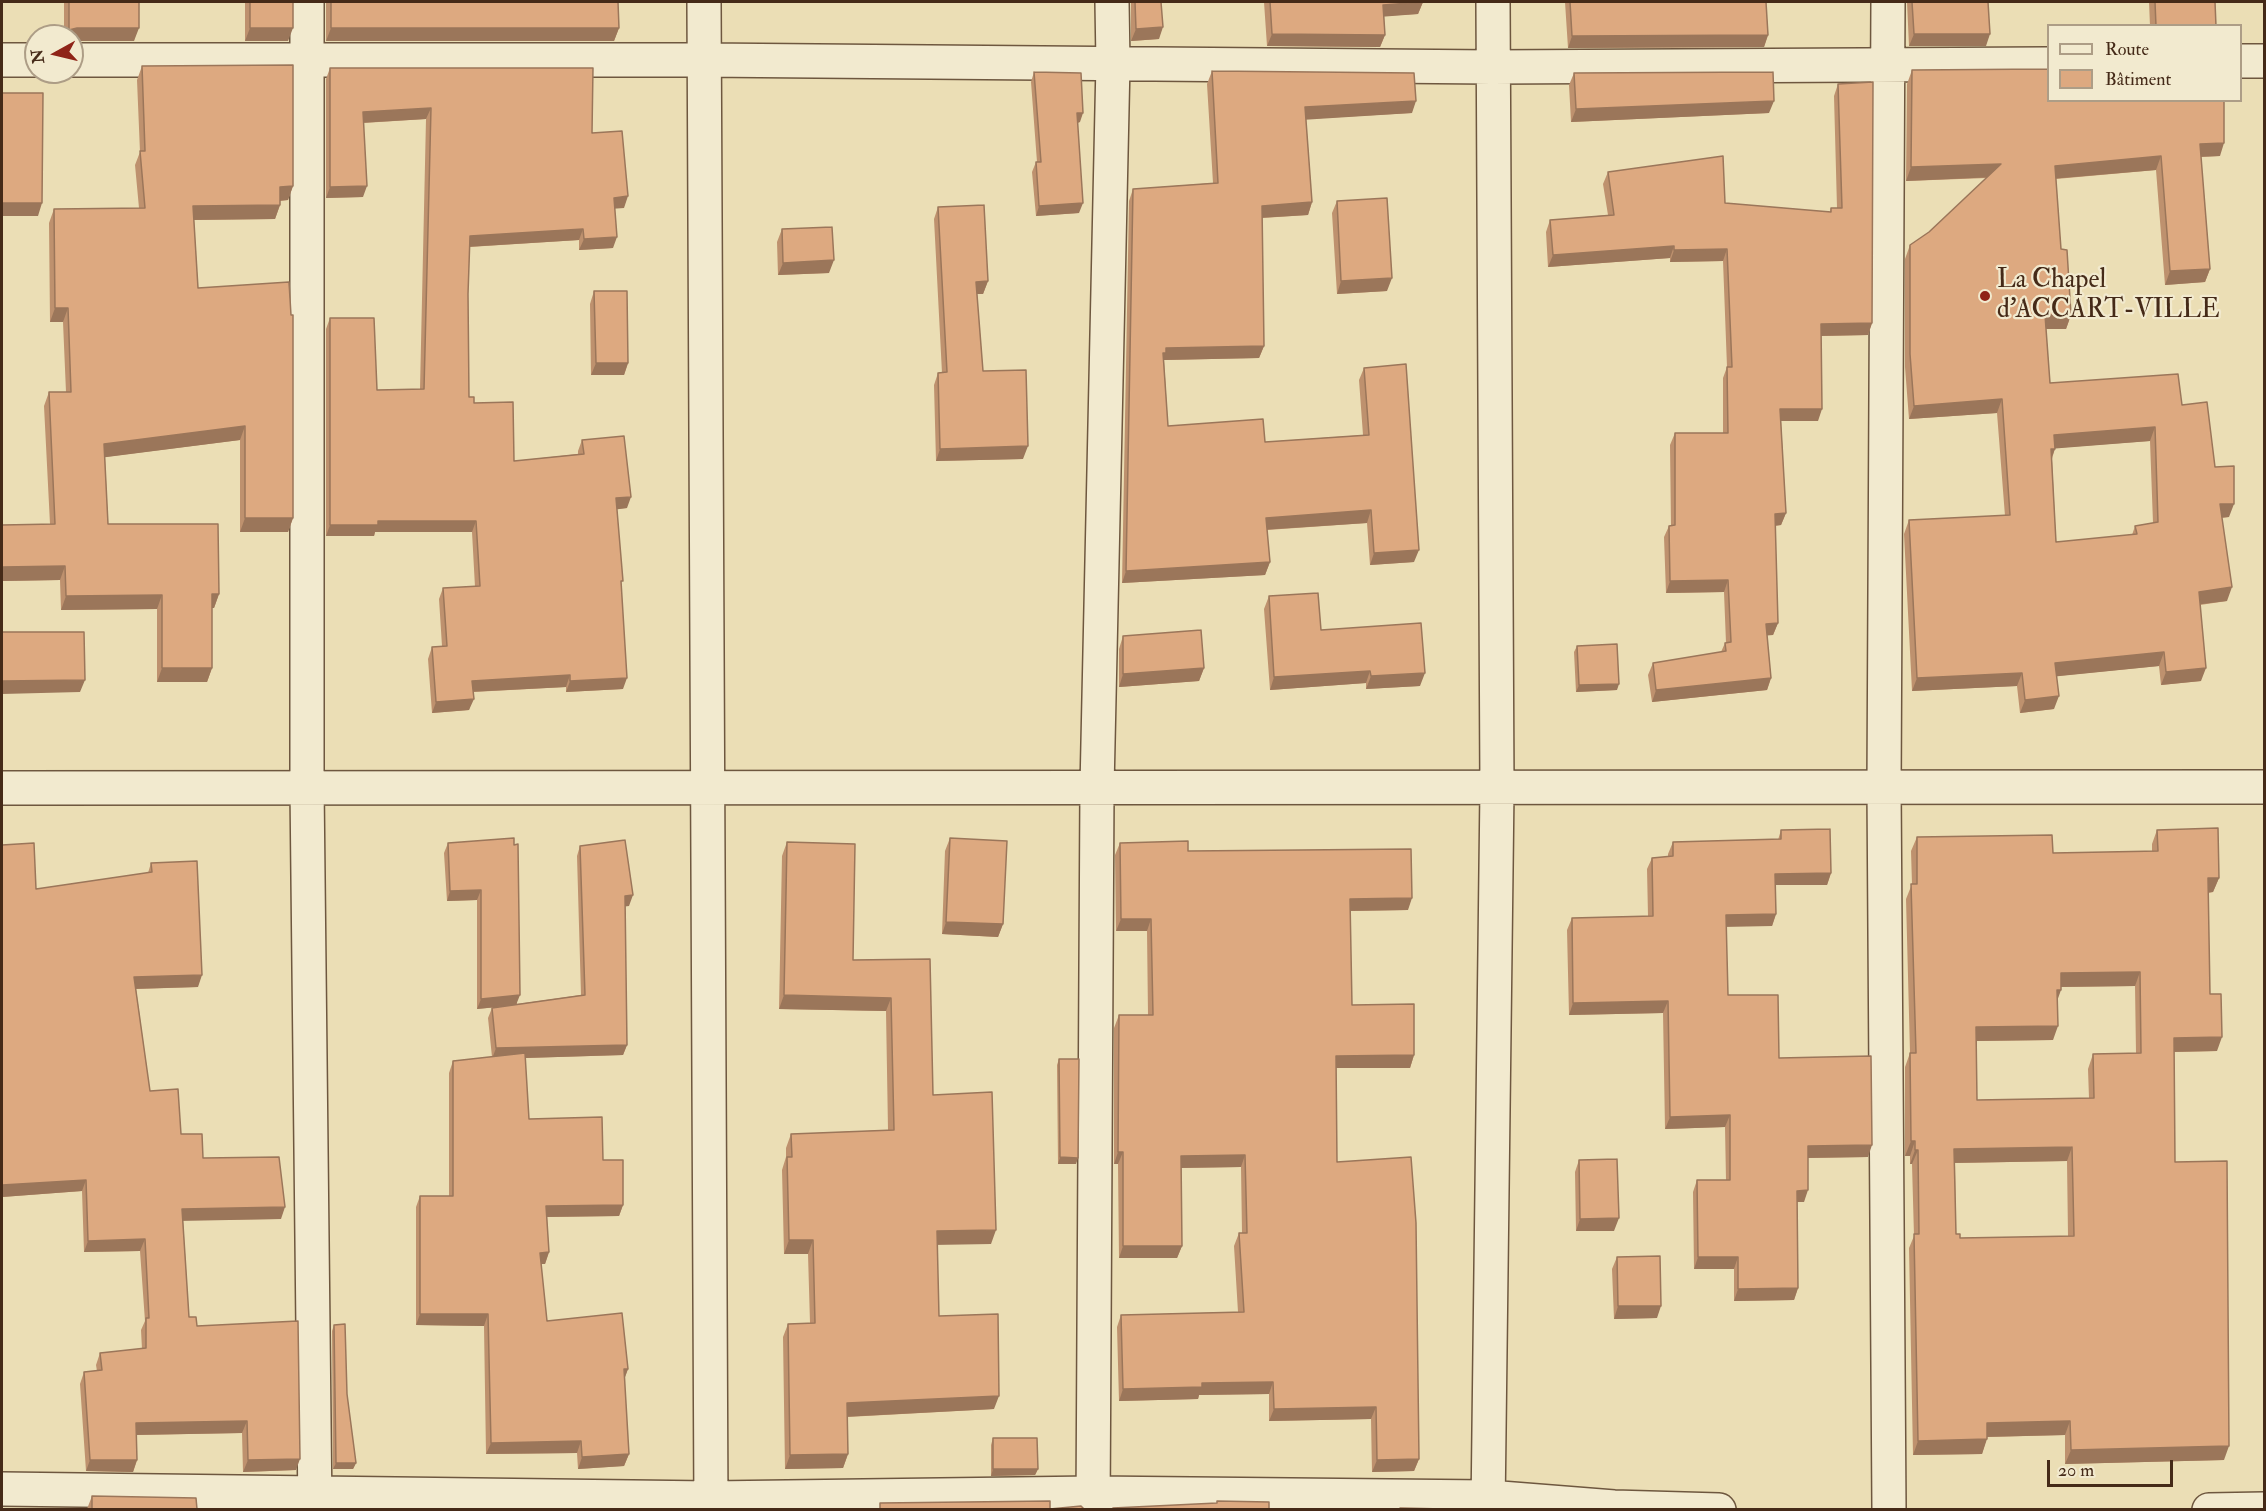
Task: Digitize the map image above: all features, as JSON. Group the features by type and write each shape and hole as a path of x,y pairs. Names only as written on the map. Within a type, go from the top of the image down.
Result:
{"street":[{"path":"307,2 307,787 315,1501"},
{"path":"704,2 711,1504"},
{"path":"1093,1501 1097,788 1113,63 1112,2"},
{"path":"1488,1503 1497,789 1493,2"},
{"path":"1888,2 1884,787 1889,1509"},
{"path":"2,60 24,60"},
{"path":"84,60 704,60 1492,67 1888,63 2047,64"},
{"path":"2242,62 2265,61"},
{"path":"2,788 2265,787"},
{"path":"2,1489 315,1501 711,1504 1093,1501 1488,1503 1719,1509"},
{"path":"2209,1509 2265,1509"}],"building":[{"path":"69,2 139,2 139,28 84,28 84,24 69,24"},
{"path":"250,2 293,2 293,28 250,28"},
{"path":"331,2 618,2 619,28 331,28"},
{"path":"1135,2 1161,2 1163,27 1136,29"},
{"path":"1270,2 1423,2 1383,5 1385,35 1272,34"},
{"path":"1570,2 1766,2 1768,35 1572,36"},
{"path":"1912,2 1988,2 1990,34 1914,34"},
{"path":"2155,2 2215,2 2216,24 2156,24"},
{"path":"293,65 293,186 280,187 280,205 193,206 198,288 289,282 291,315 293,315 293,518 245,518 245,426 104,444 108,524 218,524 219,594 212,594 212,668 162,668 162,595 66,596 65,566 2,567 2,525 55,524 49,392 71,392 68,308 55,308 54,209 145,208 140,151 145,151 142,66"},
{"path":"330,68 593,68 592,133 622,131 628,196 614,198 617,237 584,239 583,229 470,236 469,397 474,397 474,403 513,402 514,461 584,454 582,440 624,436 631,497 616,498 623,581 621,581 627,678 570,681 570,675 472,681 474,699 436,702 432,647 447,646 443,588 480,586 476,521 378,521 378,525 330,525 330,318 374,318 377,390 424,389 431,108 363,112 367,186 330,187"},
{"path":"2047,69 2047,102 2224,102 2224,143 2200,144 2210,269 2170,271 2161,156 2055,166 2061,249 2067,250 2071,315 2045,315 2050,383 2178,374 2182,405 2207,402 2215,467 2234,466 2234,504 2220,504 2232,587 2199,592 2206,668 2166,672 2164,652 2055,663 2059,696 2025,700 2022,673 1917,678 1909,520 2010,515 2002,399 1914,406 1910,354 1910,245 1929,232 2001,164 1911,167 1912,70","holes":["2155,427 2158,522 2135,526 2137,534 2056,542 2051,449 2055,449 2054,435"]},
{"path":"1212,71 1414,73 1416,101 1305,107 1312,202 1262,206 1264,346 1166,348 1166,353 1163,353 1168,426 1263,419 1265,442 1369,435 1364,368 1406,364 1419,550 1374,553 1371,510 1266,518 1270,562 1126,571 1133,189 1218,183"},
{"path":"1034,72 1081,73 1083,113 1077,113 1083,203 1039,206 1036,162 1041,162"},
{"path":"1773,72 1774,101 1576,109 1574,73"},
{"path":"1873,82 1872,323 1821,324 1822,409 1780,409 1786,513 1775,514 1778,623 1766,624 1771,678 1656,690 1653,663 1726,651 1725,643 1731,642 1728,580 1670,581 1669,526 1675,525 1675,433 1728,433 1727,367 1732,367 1727,249 1674,250 1674,246 1553,255 1550,220 1614,215 1608,172 1723,156 1725,203 1831,212 1831,208 1842,208 1838,84"},
{"path":"2,93 43,93 42,203 2,203"},
{"path":"1387,198 1392,278 1341,281 1337,201"},
{"path":"984,205 988,281 976,282 983,371 1026,370 1028,446 940,449 938,373 947,372 938,207"},
{"path":"832,227 834,260 783,263 782,229"},
{"path":"594,291 627,291 628,363 596,363"},
{"path":"1318,593 1321,630 1421,623 1425,673 1371,676 1370,671 1274,677 1269,596"},
{"path":"1201,630 1204,668 1123,674 1123,636"},
{"path":"2,632 84,632 85,680 2,681"},
{"path":"1617,644 1619,684 1579,685 1577,646"},
{"path":"2218,828 2219,878 2208,878 2210,994 2221,994 2222,1037 2174,1038 2175,1162 2227,1161 2229,1446 2071,1450 2070,1421 1987,1423 1987,1439 1918,1441 1914,1234 1919,1234 1918,1150 1915,1150 1915,1141 1911,1141 1910,1053 1916,1053 1911,884 1917,884 1917,837 2052,835 2053,853 2158,851 2157,830","holes":["2140,972 2141,1053 2093,1054 2094,1098 1977,1100 1976,1027 2058,1026 2057,990 2061,990 2061,973","2072,1147 2074,1236 1960,1238 1960,1234 1956,1234 1954,1149"]},
{"path":"1830,829 1831,873 1775,874 1776,914 1726,915 1728,995 1778,995 1779,1058 1871,1056 1872,1145 1808,1146 1808,1190 1797,1191 1798,1288 1738,1289 1738,1257 1698,1257 1697,1180 1730,1180 1730,1115 1670,1117 1668,1001 1573,1003 1572,918 1653,916 1652,858 1673,856 1673,842 1781,839 1781,830"},
{"path":"514,838 514,845 518,844 520,995 481,999 481,890 450,891 448,843"},
{"path":"950,838 1007,841 1003,924 946,922"},
{"path":"625,840 633,895 625,896 627,1045 496,1048 492,1008 585,995 580,846"},
{"path":"1188,841 1188,851 1411,849 1412,898 1350,899 1352,1005 1414,1004 1414,1055 1336,1056 1337,1162 1411,1157 1416,1223 1419,1459 1377,1460 1376,1407 1274,1409 1273,1382 1202,1383 1202,1387 1123,1389 1121,1315 1244,1312 1239,1233 1247,1233 1245,1155 1181,1156 1182,1246 1123,1246 1123,1152 1118,1152 1119,1015 1153,1015 1151,919 1121,919 1120,843"},
{"path":"787,842 855,844 853,960 930,959 933,1095 992,1092 996,1230 937,1231 939,1316 998,1314 999,1396 847,1403 848,1454 790,1455 788,1324 815,1323 813,1240 789,1240 787,1157 792,1157 791,1134 894,1130 891,998 784,995"},
{"path":"34,843 36,889 152,872 151,863 197,861 202,975 134,977 150,1091 178,1089 181,1134 202,1134 203,1158 279,1157 285,1207 182,1209 189,1317 196,1317 197,1326 298,1321 300,1459 248,1460 247,1421 136,1423 137,1460 90,1460 84,1372 102,1370 100,1353 146,1348 146,1318 149,1318 145,1239 88,1241 86,1180 2,1185 2,845"},
{"path":"525,1053 529,1119 602,1117 603,1160 623,1160 623,1205 546,1206 549,1252 540,1253 547,1321 622,1313 628,1369 624,1369 629,1454 582,1457 581,1441 491,1443 488,1314 420,1314 420,1196 453,1196 453,1061"},
{"path":"1059,1059 1079,1059 1078,1158 1060,1157"},
{"path":"1617,1159 1619,1218 1580,1219 1579,1160"},
{"path":"1660,1256 1661,1306 1618,1306 1617,1257"},
{"path":"345,1324 347,1394 356,1463 336,1463 334,1325"},
{"path":"993,1438 1037,1438 1038,1469 993,1469"},
{"path":"92,1496 196,1498 197,1509 92,1509"},
{"path":"1050,1501 1050,1509 880,1509 880,1503"},
{"path":"1217,1501 1269,1502 1269,1509 1112,1509 1217,1503"},
{"path":"1081,1506 1084,1509 1050,1509"}],"place":[{"name":"La Chapel d'ACCART-VILLE","path":"1985,296"}]}
